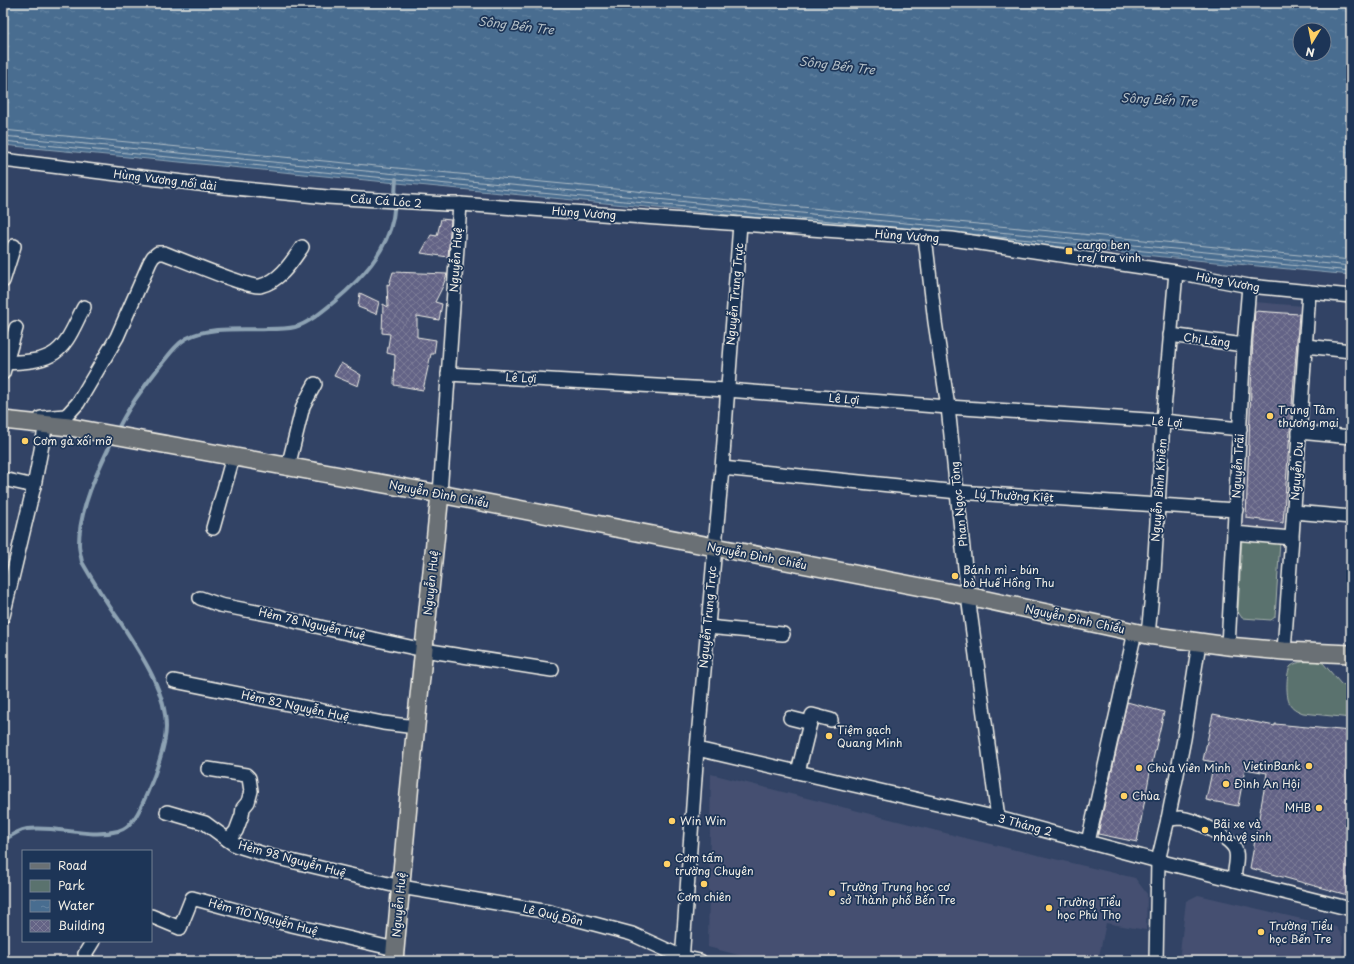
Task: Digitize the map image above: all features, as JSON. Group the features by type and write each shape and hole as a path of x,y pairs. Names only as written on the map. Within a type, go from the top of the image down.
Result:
{"main road":[{"path":"10,421 46,424 69,421"},
{"name":"Nguyễn Đình Chiểu","path":"69,421 165,445 440,494 968,596 1142,634 1228,646 1284,651 1351,654"},
{"name":"Nguyễn Huệ","path":"394,955 440,494"}],"street":[{"name":"Hùng Vương nối dài","path":"3,160 224,187 327,197"},
{"name":"Cầu Cá Lóc 2","path":"327,197 460,204"},
{"name":"Hùng Vương","path":"460,204 819,229 979,242 1176,272 1249,286 1351,296"},
{"name":"Nguyễn Huệ","path":"440,494 460,204"},
{"name":"Nguyễn Trung Trực","path":"682,959 697,749 722,468 740,224"},
{"name":"Phan Ngọc Tòng","path":"925,237 935,322 948,408 968,596 998,818"},
{"path":"3,281 14,246"},
{"path":"10,421 34,418 55,418 69,421 116,337 150,262 158,253 164,253 241,282 259,286 278,278 302,247"},
{"name":"Nguyễn Bỉnh Khiêm","path":"1088,842 1142,634 1158,504 1163,421 1176,272"},
{"name":"Nguyễn Trãi","path":"1228,646 1244,344 1249,286"},
{"name":"Nguyễn Du","path":"1284,651 1309,292"},
{"path":"4,368 51,355 67,341 84,307"},
{"path":"4,368 16,328"},
{"name":"Chi Lăng","path":"1170,335 1244,344"},
{"path":"1306,346 1351,351"},
{"name":"Lê Lợi","path":"448,374 727,390 948,408 1163,421 1240,429"},
{"path":"288,467 303,406 314,384"},
{"path":"3,616 34,486 46,424"},
{"path":"1299,432 1351,437"},
{"path":"213,528 233,457"},
{"name":"Lý Thường Kiệt","path":"722,468 958,492 1236,510"},
{"path":"3,479 34,486"},
{"path":"1294,512 1351,516"},
{"path":"1234,533 1292,538"},
{"name":"Hẻm 78 Nguyễn Huệ","path":"200,598 220,605 278,616 298,622 424,650 552,670"},
{"path":"707,627 783,634"},
{"path":"1156,961 1158,861 1184,739 1199,643"},
{"name":"Hẻm 82 Nguyễn Huệ","path":"174,681 382,724 416,727"},
{"path":"798,772 812,715 831,720"},
{"path":"790,718 810,723"},
{"name":"3 Tháng 2","path":"697,749 998,818 1158,861 1351,909"},
{"path":"208,769 246,775 249,778 251,791 248,802 243,808 236,831 228,840"},
{"name":"Hẻm 98 Nguyễn Huệ","path":"167,812 204,823 235,845 246,849 401,887"},
{"path":"1168,819 1182,818 1206,826 1233,844 1236,852 1234,880"},
{"name":"Lê Quý Đôn","path":"401,887 549,912 632,934 682,959 700,961"},
{"name":"Hẻm 110 Nguyễn Huệ","path":"152,916 180,928 192,898 394,955"},
{"path":"88,961 86,954 92,942"}],"shaded area":[{"name":"Trung Tâm thương mại","path":"1254,302 1304,306 1289,524 1281,531 1245,528 1241,524"},
{"name":"Trường Trung học cơ sở Thành phố Bến Tre","path":"711,774 969,839 1135,878 1147,894 1146,930 1106,923 1098,961 761,961 708,947"},
{"name":"Trường Tiểu học Bến Tre","path":"1198,895 1336,927 1343,937 1341,961 1179,961 1186,901"}],"green space":[{"path":"1242,538 1280,541 1275,617 1271,620 1242,618 1238,612"},
{"path":"1315,661 1323,663 1341,684 1351,689 1351,718 1303,713 1291,706 1288,699 1287,689 1289,668 1296,663"}],"water":[{"name":"Sông Bến Tre","path":"3,3 1351,3 1351,275 3,145"}],"building":[{"path":"441,219 451,220 448,257 421,253 431,235 437,236"},
{"path":"393,272 447,274 435,302 442,304 439,320 417,316 417,337 436,340 434,354 431,354 423,390 394,385 395,355 387,353 390,334 382,333 383,304 388,307 387,284 389,285"},
{"path":"360,293 379,302 376,314 358,307"},
{"name":"Trung Tâm thương mại","path":"1255,311 1299,314 1283,523 1246,518"},
{"path":"341,363 361,375 358,386 334,376"},
{"path":"1127,702 1164,712 1150,772 1137,842 1098,834"},
{"path":"1213,714 1275,726 1275,724 1351,731 1351,896 1250,868 1267,773 1245,769 1238,806 1206,800 1214,762 1203,760"}],"waterway":[{"path":"117,431 131,405 172,350 187,338 196,334 216,330 278,329 295,327 306,323 345,293 363,274 385,243 393,218 396,179"},
{"path":"3,841 12,835 27,829 38,828 95,834 124,829 137,815 146,797 160,760 166,734 165,713 162,699 144,659 82,562 79,548 82,517 90,490 113,439"},
{"path":"3,954 6,961"}],"place":[{"name":"cargo ben tre/ tra vinh","path":"1069,251"},
{"name":"Trung Tâm thương mại","path":"1270,416"},
{"name":"Cơm gà xối mỡ","path":"25,441"},
{"name":"Bánh mì - bún bò Huế Hồng Thu","path":"955,576"},
{"name":"Tiệm gạch Quang Minh","path":"829,736"},
{"name":"VietinBank","path":"1309,766"},
{"name":"Chùa Viên Minh","path":"1139,768"},
{"name":"Đình An Hội","path":"1226,784"},
{"name":"Chùa","path":"1124,796"},
{"name":"MHB","path":"1319,808"},
{"name":"Win Win","path":"672,821"},
{"name":"Bãi xe và nhà vệ sinh","path":"1205,830"},
{"name":"Cơm tấm trường Chuyên","path":"667,864"},
{"name":"Cơm chiên","path":"704,884"},
{"name":"Trường Trung học cơ sở Thành phố Bến Tre","path":"832,893"},
{"name":"Trường Tiểu học Phú Thọ","path":"1049,908"},
{"name":"Trường Tiểu học Bến Tre","path":"1261,932"}]}
